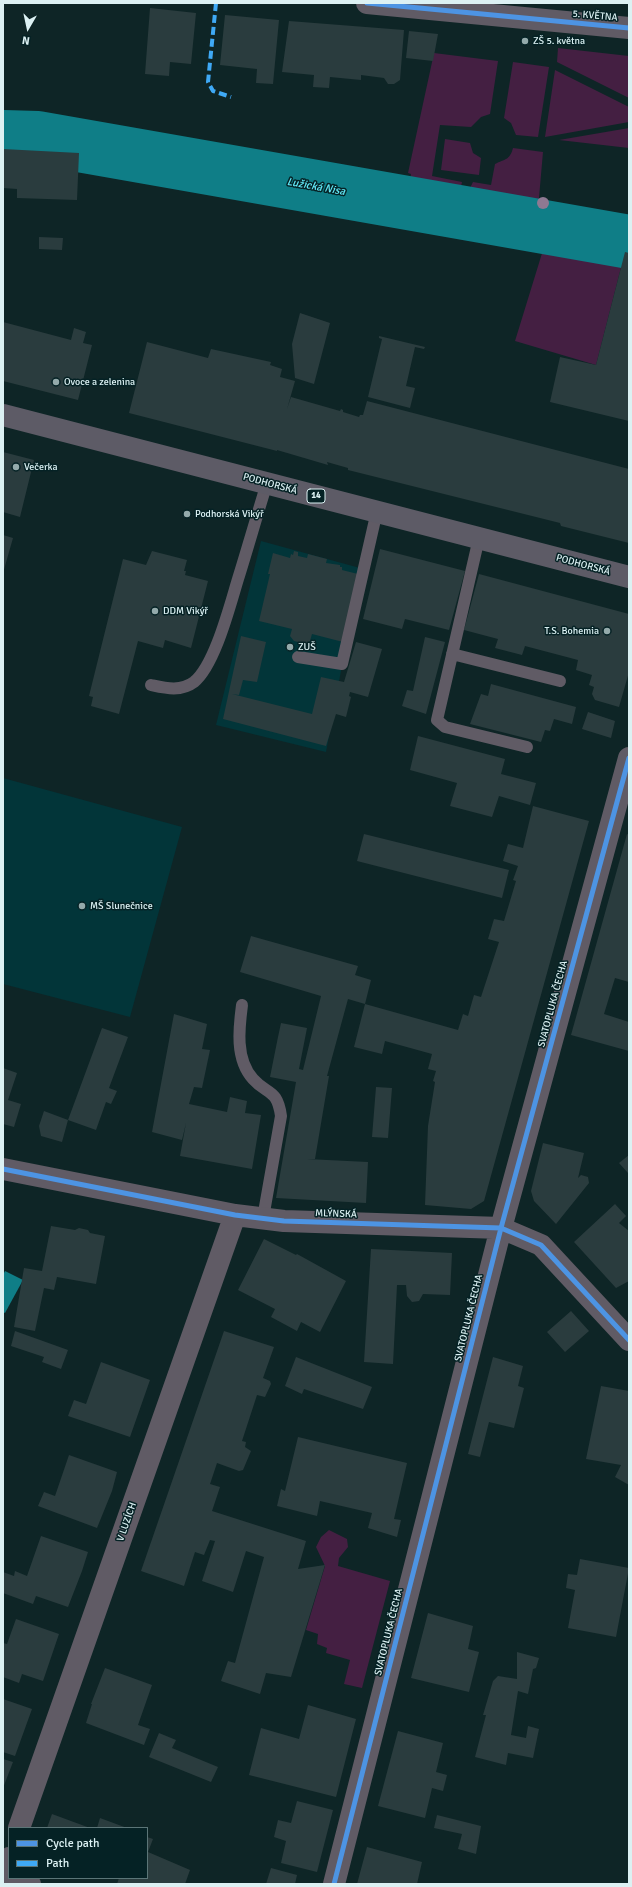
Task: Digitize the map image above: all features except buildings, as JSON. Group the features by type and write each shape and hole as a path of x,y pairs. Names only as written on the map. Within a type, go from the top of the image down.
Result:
{"main road":[{"name":"PODHORSKÁ","path":"3,415 629,576"}],"street":[{"name":"5. KVĚTNA","path":"367,3 629,28"},
{"name":"SVATOPLUKA ČECHA","path":"334,1884 501,1228 629,758"},
{"name":"MLÝNSKÁ","path":"3,1170 235,1215 284,1221 501,1228 541,1245 629,1340"},
{"name":"V LUZÍCH","path":"19,1827 235,1215"},
{"path":"20,1879 30,1884"}],"lane":[{"path":"151,685 173,690 193,683 201,676 210,659 224,622 267,483"},
{"path":"298,656 342,664 376,511"},
{"path":"479,538 437,720 445,727 528,747"},
{"path":"452,654 560,680"},
{"path":"242,1005 239,1033 240,1049 244,1064 252,1079 271,1092 279,1103 281,1116 263,1218"}],"shaded area":[{"path":"558,48 629,56 629,98 557,62"},
{"path":"434,53 498,61 490,114 481,117 471,127 440,125 432,176 462,182 459,196 409,188 411,174 408,173"},
{"path":"513,62 549,67 538,137 516,135 511,123 504,118"},
{"path":"555,70 629,107 629,122 545,137"},
{"path":"629,128 629,148 559,140"},
{"path":"445,139 470,143 473,153 481,158 479,175 441,170"},
{"path":"513,148 543,152 538,209 466,196 473,182 491,185 495,164 509,157"},
{"path":"547,237 625,252 596,365 515,341"},
{"name":"ZUŠ","path":"261,541 360,568 326,752 216,725"},
{"name":"MŠ Slunečnice","path":"3,778 182,827 130,1017 3,984"},
{"path":"329,1530 347,1539 348,1547 339,1558 338,1566 390,1581 362,1688 344,1684 350,1660 326,1653 327,1648 317,1644 318,1634 306,1630 325,1566 316,1547 321,1537"}],"water":[{"path":"5,1271 23,1280 5,1313 3,1312 3,1275"}],"waterway":[{"name":"Lužická Nisa","path":"3,137 38,138 629,242"}],"marked path":[{"path":"216,3 208,82 213,91 231,97"}],"cycle path":[{"path":"367,3 629,28"},
{"path":"334,1884 501,1228 629,758"},
{"path":"3,1169 235,1215 284,1221 501,1228 541,1245 629,1340"}],"place":[{"name":"ZŠ 5. května","path":"525,41"},
{"name":"Ovoce a zelenina","path":"56,382"},
{"name":"Večerka","path":"16,467"},
{"name":"Podhorská Vikýř","path":"187,514"},
{"name":"DDM Vikýř","path":"155,611"},
{"name":"T.S. Bohemia","path":"607,631"},
{"name":"ZUŠ","path":"290,647"},
{"name":"MŠ Slunečnice","path":"82,906"}]}
